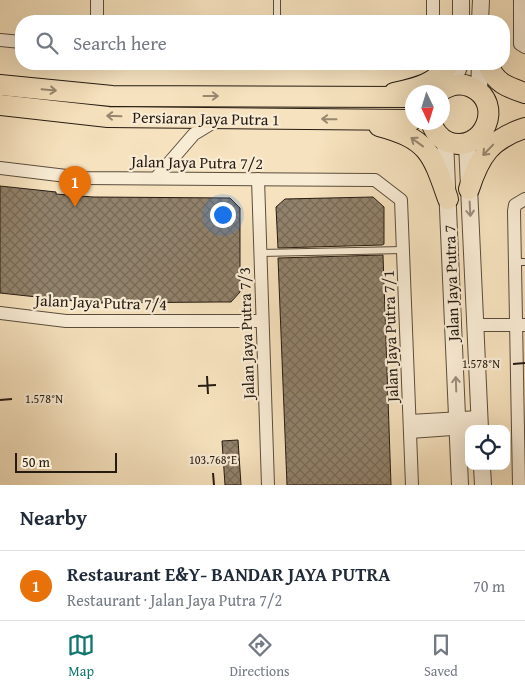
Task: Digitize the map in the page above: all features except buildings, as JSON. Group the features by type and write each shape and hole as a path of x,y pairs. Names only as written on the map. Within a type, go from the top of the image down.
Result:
{"main road":[{"path":"375,97 428,83 444,70"},
{"path":"490,70 500,83 525,93"},
{"name":"Persiaran Jaya Putra 1","path":"0,85 112,96 405,97"},
{"path":"450,88 466,86 482,95 525,98"},
{"path":"434,130 445,140 456,144 467,143 479,137 489,120 489,108 482,95"},
{"name":"Persiaran Jaya Putra 1","path":"0,105 108,116 405,120"},
{"path":"353,119 404,133 422,145 436,163 448,198"},
{"path":"489,120 525,120"},
{"path":"469,189 475,169 484,154 500,139 525,128"}],"street":[{"path":"98,0 98,15"},
{"path":"433,0 433,15"},
{"path":"461,0 461,15"},
{"path":"480,15 481,0"},
{"path":"520,0 523,46"},
{"path":"0,40 15,41"},
{"path":"448,85 457,70"},
{"path":"480,70 482,95"},
{"path":"156,178 194,134 221,118"},
{"name":"Jalan Jaya Putra 7","path":"445,140 460,485"},
{"name":"Jalan Jaya Putra 7","path":"467,143 479,424"},
{"name":"Jalan Jaya Putra 7/2","path":"0,168 83,178 375,180 391,190"},
{"name":"Jalan Jaya Putra 7/3","path":"258,179 268,485"},
{"name":"Jalan Jaya Putra 7/1","path":"391,190 401,200 412,485"},
{"path":"519,485 521,447 520,202"},
{"name":"Jalan Jaya Putra 7/4","path":"0,313 66,321 262,321"},
{"path":"476,325 521,325"},
{"path":"410,427 479,424"},
{"path":"482,470 483,485"}],"lane":[{"path":"277,0 277,15"},
{"path":"259,253 403,250"}],"place":[{"name":"Restaurant E&Y- BANDAR JAYA PUTRA","path":"75,207"}]}
